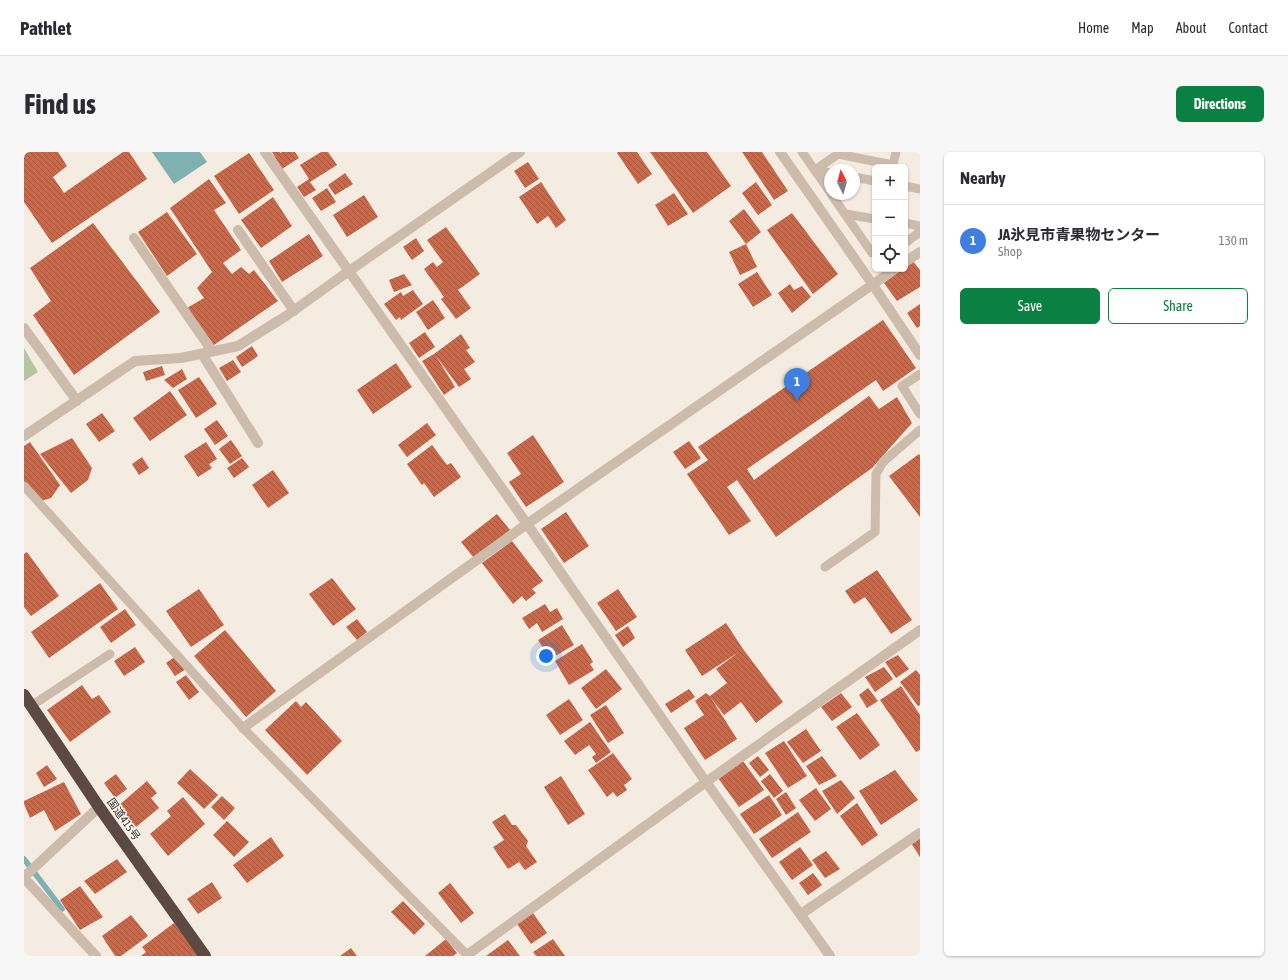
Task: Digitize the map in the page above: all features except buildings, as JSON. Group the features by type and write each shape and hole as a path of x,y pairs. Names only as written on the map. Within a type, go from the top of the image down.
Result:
{"highway":[{"name":"国道415号","path":"24,695 99,807 205,956"}],"street":[{"path":"265,152 527,524 706,782 830,956"},
{"path":"24,436 135,362 181,358 238,346 294,311 520,152"},
{"path":"780,152 920,355"},
{"path":"238,230 294,311"},
{"path":"134,238 207,353 258,443"},
{"path":"908,260 920,252"},
{"path":"243,728 527,524 891,272"},
{"path":"24,328 77,401"},
{"path":"468,955 706,782 920,630"},
{"path":"96,956 24,877 99,807"},
{"path":"801,914 920,833"}],"lane":[{"path":"803,152 824,183"},
{"path":"815,170 839,153 893,165 896,152"},
{"path":"815,170 824,172"},
{"path":"860,178 872,180"},
{"path":"908,187 920,189"},
{"path":"836,200 872,253"},
{"path":"845,214 872,218"},
{"path":"908,224 920,226"},
{"path":"908,241 920,232"},
{"path":"920,374 902,386 920,414"},
{"path":"825,567 875,532 876,474 883,462 920,430"},
{"path":"24,486 243,728 468,955"},
{"path":"31,706 110,654"}],"green space":[{"path":"24,348 38,372 24,381"}],"water":[{"path":"152,152 200,152 207,162 174,184"}],"waterway":[{"path":"24,859 62,909"}],"place":[{"name":"JA氷見市青果物センター","path":"797,401"}]}
